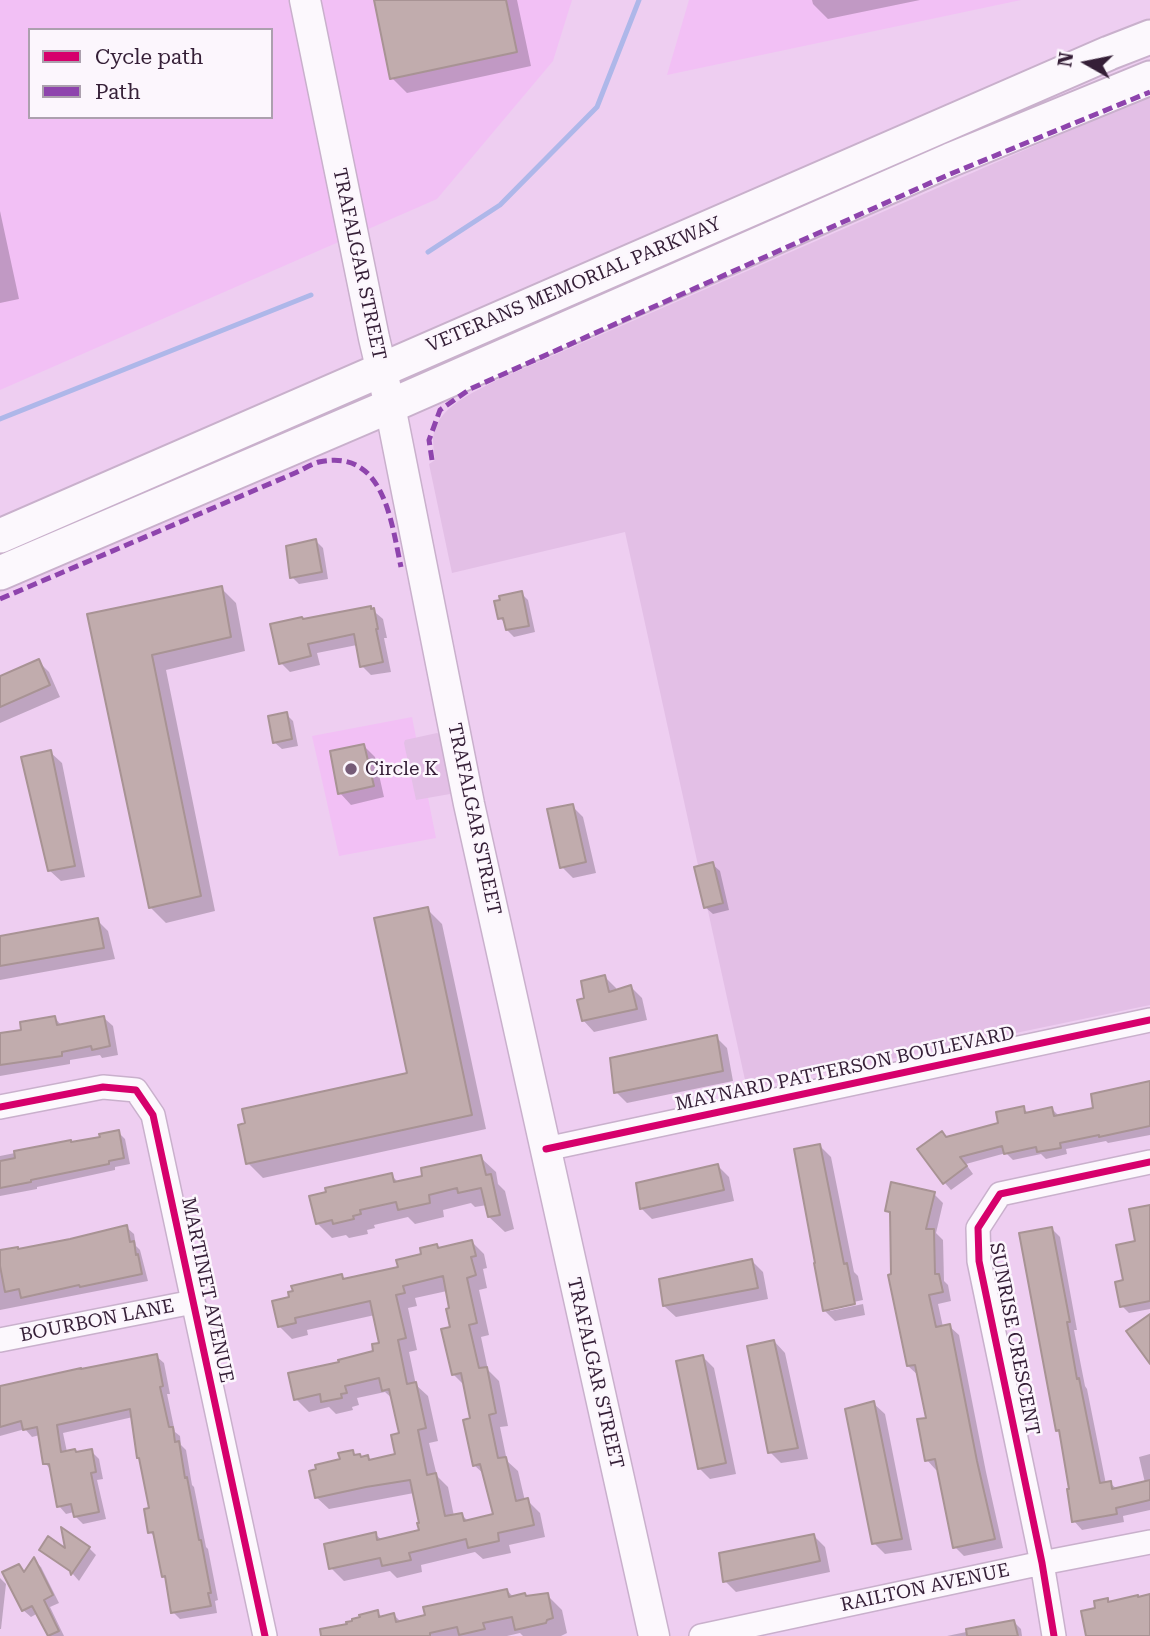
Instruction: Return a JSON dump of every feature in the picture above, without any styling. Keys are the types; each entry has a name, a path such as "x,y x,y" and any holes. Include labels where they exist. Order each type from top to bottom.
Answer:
{"highway":[{"name":"VETERANS MEMORIAL PARKWAY","path":"0,536 1150,37"},
{"name":"VETERANS MEMORIAL PARKWAY","path":"0,573 390,406 950,160 1150,78"}],"main road":[{"name":"TRAFALGAR STREET","path":"304,0 380,369 390,406 469,804 654,1636"}],"street":[{"name":"MAYNARD PATTERSON BOULEVARD","path":"546,1149 1150,1020"},
{"name":"MARTINET AVENUE","path":"0,1107 103,1087 136,1090 153,1115 265,1636"},
{"name":"SUNRISE CRESCENT","path":"1054,1636 1042,1563 979,1261 978,1228 1000,1194 1150,1162"},
{"name":"BOURBON LANE","path":"0,1340 193,1302"},
{"name":"RAILTON AVENUE","path":"701,1636 1150,1542"}],"shaded area":[{"path":"0,0 572,0 553,61 437,199 0,390"},
{"path":"689,0 1021,0 667,75"},
{"path":"1150,97 1150,1005 747,1089 625,532 452,573 429,464 435,460 433,438 436,427 448,409 457,402 497,380"},
{"path":"412,717 436,838 339,856 312,736"},
{"path":"437,733 444,736 454,789 450,794 416,800 404,743 405,740"}],"building":[{"path":"374,0 506,0 517,52 390,79"},
{"path":"316,539 322,572 290,578 286,546"},
{"path":"222,586 231,637 152,655 201,896 149,908 87,614"},
{"path":"522,591 529,626 506,630 503,618 498,619 494,601 500,600 499,596"},
{"path":"371,606 371,609 374,608 383,662 360,667 354,634 308,644 311,656 279,664 270,624"},
{"path":"39,659 50,685 0,707 0,676"},
{"path":"287,712 292,739 273,743 268,716"},
{"name":"Circle K","path":"364,744 374,786 338,794 330,751"},
{"path":"51,750 75,866 48,871 21,757"},
{"path":"573,804 586,862 560,868 547,809"},
{"path":"713,862 723,903 704,908 694,867"},
{"path":"428,907 472,1115 246,1164 238,1125 245,1123 242,1109 407,1073 374,918"},
{"path":"98,918 104,948 0,966 0,936"},
{"path":"605,975 609,992 631,985 637,1009 582,1021 577,1000 584,998 581,981"},
{"path":"55,1016 57,1025 104,1016 110,1046 92,1050 91,1046 62,1052 62,1056 0,1065 0,1033 21,1030 20,1022"},
{"path":"717,1035 723,1071 614,1093 610,1058"},
{"path":"1150,1081 1150,1126 1060,1143 1061,1148 1037,1152 1036,1147 1004,1154 1002,1146 960,1157 967,1166 943,1184 917,1149 942,1131 946,1137 998,1123 996,1112 1024,1106 1025,1113 1052,1107 1054,1116 1093,1108 1091,1094"},
{"path":"119,1130 124,1158 109,1161 109,1164 0,1188 0,1161 15,1158 14,1151 100,1137 99,1134"},
{"path":"820,1144 844,1264 847,1263 855,1304 823,1311 794,1149"},
{"path":"481,1155 486,1175 491,1174 500,1215 488,1217 481,1188 458,1193 457,1188 429,1195 430,1203 398,1210 396,1202 360,1210 361,1214 353,1216 354,1219 333,1224 332,1220 316,1224 309,1196 326,1192 325,1188 392,1173 394,1182 422,1176 421,1168"},
{"path":"718,1164 724,1190 640,1209 636,1183"},
{"path":"891,1182 935,1192 926,1229 934,1229 935,1274 939,1274 943,1292 929,1295 936,1327 950,1324 995,1539 953,1548 935,1459 925,1461 917,1419 926,1418 915,1365 907,1366 888,1275 891,1274 890,1212 885,1211"},
{"path":"1150,1205 1150,1301 1120,1307 1115,1282 1123,1280 1116,1245 1135,1241 1129,1209"},
{"path":"127,1225 130,1242 134,1241 142,1274 21,1298 19,1289 5,1292 0,1250 70,1239"},
{"path":"1052,1227 1070,1322 1067,1322 1077,1379 1079,1378 1100,1483 1111,1481 1112,1489 1150,1480 1150,1500 1116,1508 1117,1514 1072,1522 1059,1430 1056,1431 1019,1233"},
{"path":"472,1240 476,1256 471,1257 476,1275 467,1278 477,1323 469,1325 479,1368 487,1367 496,1413 489,1415 498,1458 506,1457 516,1501 528,1498 534,1525 498,1533 499,1541 468,1548 466,1539 409,1553 411,1560 382,1566 380,1558 329,1569 324,1544 376,1532 377,1540 419,1530 410,1480 315,1498 309,1471 316,1469 315,1465 340,1459 338,1453 353,1450 354,1455 368,1455 369,1460 395,1454 391,1435 399,1433 389,1389 382,1391 379,1378 345,1386 347,1393 341,1394 342,1398 321,1402 320,1394 294,1400 288,1373 339,1362 338,1360 373,1351 372,1344 379,1343 370,1301 295,1318 296,1323 278,1327 272,1301 289,1297 288,1292 293,1291 291,1286 342,1274 343,1279 398,1267 396,1260 421,1254 420,1248 437,1244 438,1248","holes":["443,1276 449,1308 446,1309 450,1327 441,1329 452,1375 461,1373 470,1418 463,1420 473,1466 480,1464 493,1514 464,1521 462,1513 445,1516 436,1473 427,1475 418,1430 426,1428 416,1382 407,1384 398,1340 406,1338 396,1295 405,1293 403,1286"]},
{"path":"752,1259 758,1288 663,1306 659,1279"},
{"path":"1150,1314 1150,1364 1126,1331"},
{"path":"774,1340 798,1448 768,1453 747,1346"},
{"path":"157,1354 163,1386 160,1387 169,1427 173,1427 175,1442 179,1441 211,1593 208,1593 211,1606 171,1613 165,1576 162,1577 153,1532 148,1533 144,1509 149,1508 137,1458 130,1409 57,1425 61,1452 92,1449 96,1472 91,1473 99,1512 74,1517 71,1504 57,1507 49,1464 43,1464 37,1427 23,1430 21,1421 0,1427 0,1386"},
{"path":"703,1355 726,1463 698,1469 676,1361"},
{"path":"874,1401 902,1539 872,1544 845,1409"},
{"path":"61,1527 90,1547 71,1575 70,1571 39,1550 48,1536 65,1548"},
{"path":"814,1534 820,1561 723,1582 719,1553"},
{"path":"34,1557 53,1595 44,1600 59,1631 48,1636 32,1606 22,1611 2,1572 19,1564 24,1572"},
{"path":"507,1589 509,1597 525,1593 526,1596 548,1593 553,1618 546,1623 515,1630 512,1617 483,1623 485,1629 459,1635 457,1627 430,1633 430,1636 321,1636 320,1629 347,1624 346,1622 360,1617 359,1615 378,1610 379,1617 394,1613 396,1622 425,1615 423,1607"},
{"path":"1150,1594 1150,1636 1086,1636 1081,1611 1095,1608 1094,1601 1108,1598 1108,1602"},
{"path":"1014,1620 1018,1636 967,1636 966,1629"}],"waterway":[{"path":"428,252 500,205 597,107 639,0"},
{"path":"0,419 311,295"}],"marked path":[{"path":"432,460 429,440 440,410 470,389 948,175 1150,92"},
{"path":"0,599 319,462 341,461 358,466 371,477 388,510 401,567"}],"cycle path":[{"path":"546,1149 1150,1020"},
{"path":"0,1107 103,1087 136,1090 153,1115 265,1636"},
{"path":"1054,1636 1042,1563 979,1261 978,1228 1000,1194 1150,1162"}],"place":[{"name":"Circle K","path":"351,769"}]}
